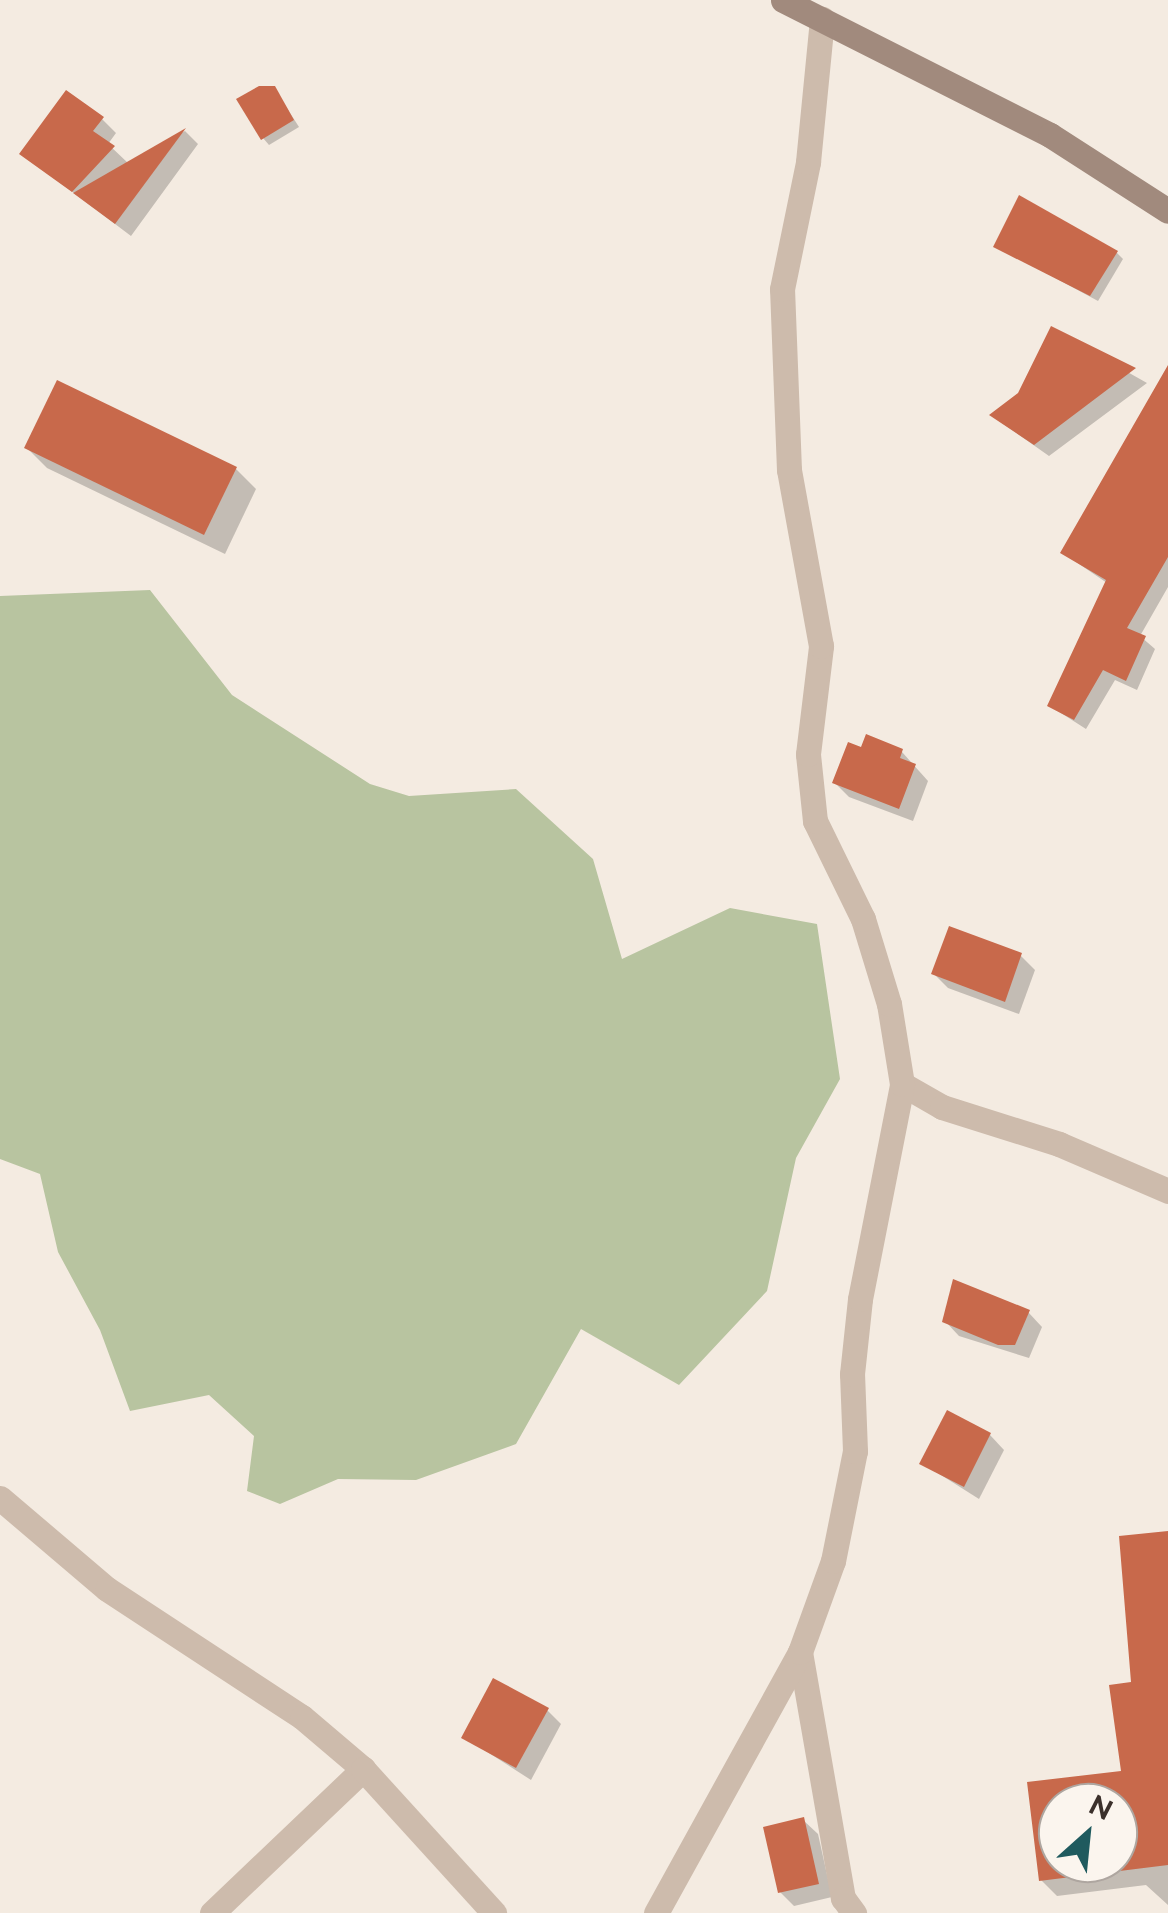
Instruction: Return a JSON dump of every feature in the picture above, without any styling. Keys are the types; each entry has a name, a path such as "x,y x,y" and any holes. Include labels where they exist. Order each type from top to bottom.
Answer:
{"street":[{"path":"783,0 1050,135 1168,210"},
{"path":"656,1913 800,1652 833,1561 855,1452 852,1374 860,1299 902,1084 890,1004 863,919 815,821 808,754 821,646 789,470 782,289 808,162 822,19"},
{"path":"902,1084 942,1107 1059,1144 1168,1191"},
{"path":"0,1498 107,1589 260,1687 363,1770 494,1913"},
{"path":"800,1652 843,1898 854,1913"},
{"path":"212,1913 363,1770"}],"green space":[{"path":"150,590 232,695 370,784 409,796 516,789 593,859 622,959 730,908 817,924 840,1079 796,1158 767,1291 679,1385 581,1329 516,1444 416,1480 338,1479 280,1504 247,1491 254,1436 209,1395 130,1411 100,1330 58,1252 40,1174 0,1159 0,596"}],"building":[{"path":"259,86 275,86 294,120 261,140 236,99"},
{"path":"66,90 104,117 93,131 115,146 72,192 19,154"},
{"path":"186,128 115,224 73,193"},
{"path":"1019,195 1118,251 1090,296 993,247"},
{"path":"1051,326 1136,368 1034,445 989,415 1018,393"},
{"path":"1168,365 1168,557 1127,628 1146,636 1126,681 1103,670 1074,720 1047,706 1106,580 1060,553"},
{"path":"57,380 237,467 204,535 24,448"},
{"path":"866,734 903,749 900,758 916,764 899,809 832,783 848,742 861,747"},
{"path":"949,926 1022,953 1005,1002 931,974"},
{"path":"953,1279 1030,1310 1015,1345 998,1345 942,1322"},
{"path":"947,1410 991,1433 964,1487 919,1464"},
{"path":"1168,1531 1168,1865 1138,1869 1138,1783 1038,1783 1038,1873 1027,1782 1121,1771 1109,1685 1131,1682 1119,1536"},
{"path":"493,1678 549,1708 516,1768 461,1738"},
{"path":"804,1817 819,1884 778,1893 763,1827"}]}
